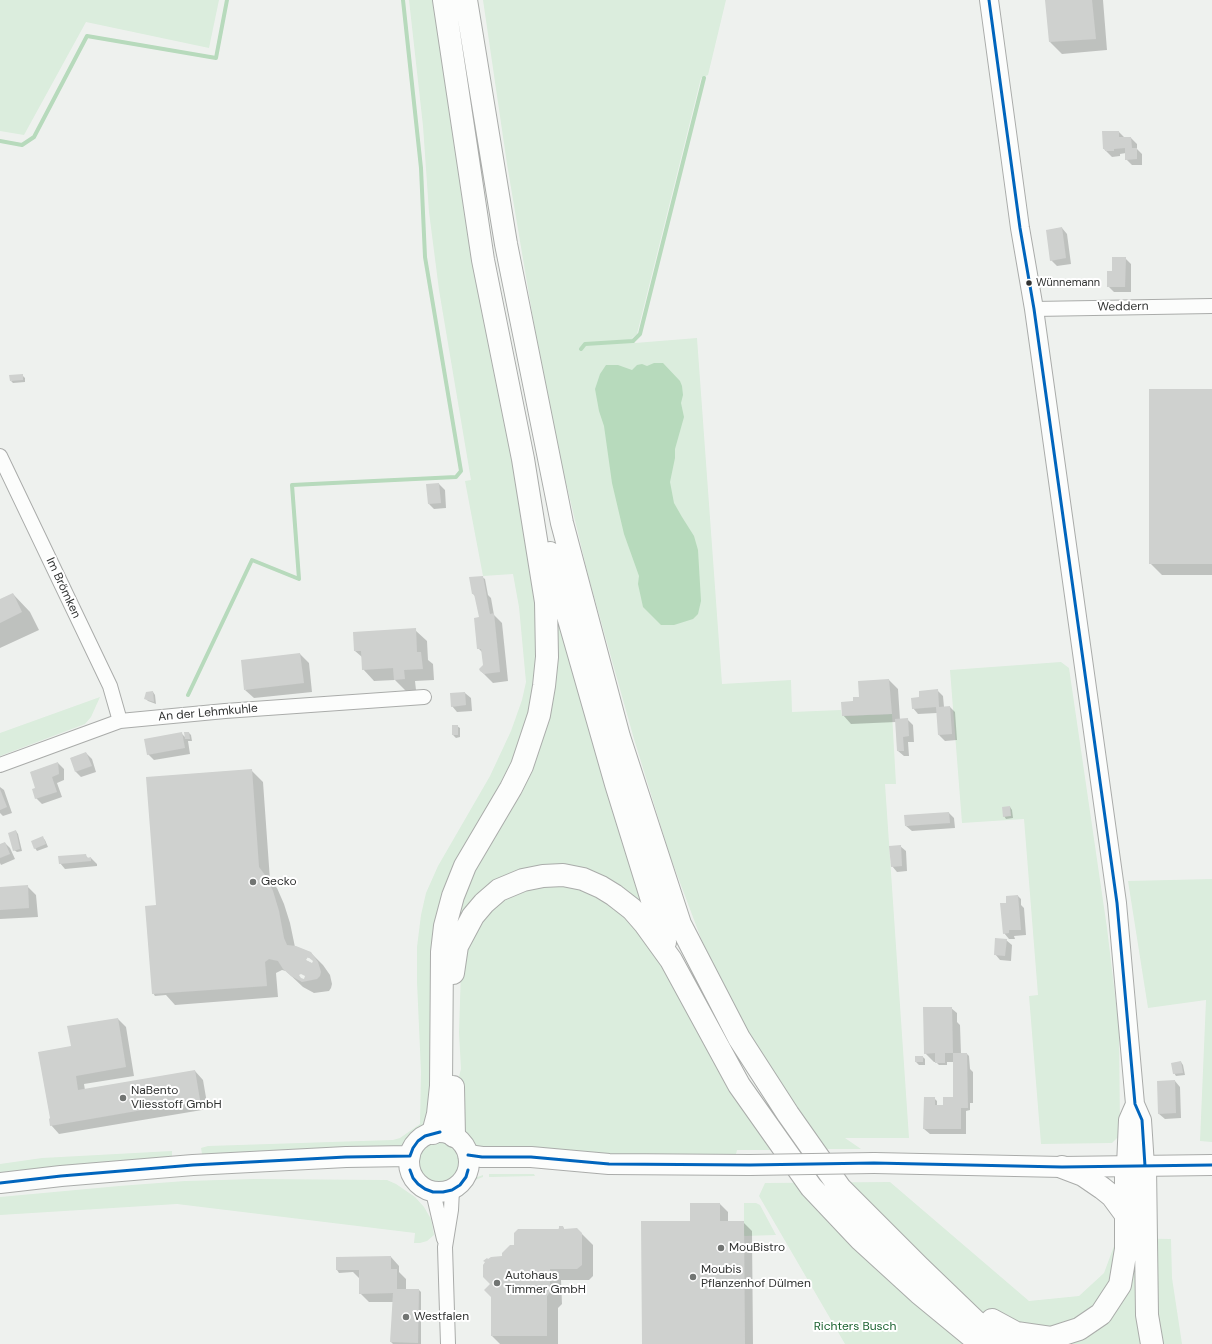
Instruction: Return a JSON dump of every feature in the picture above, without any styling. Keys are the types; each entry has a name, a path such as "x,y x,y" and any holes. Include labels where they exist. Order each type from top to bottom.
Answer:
{"highway":[{"path":"433,1133 438,1114 442,1086 442,952 445,926 453,896 465,866 511,788 522,766 539,715 547,657 546,602 523,459 483,260 444,0"},
{"path":"466,0 506,244 562,524 619,738 680,924 739,1038 840,1188 975,1321 1008,1344"},
{"path":"523,459 616,784 671,960"},
{"path":"454,1136 452,985 457,946 473,916 484,903 499,890 523,880 543,876 563,875 583,879 601,887 632,909 645,924 671,960 739,1085 811,1186 866,1245 919,1293 981,1344"},
{"path":"919,1267 979,1314 1016,1332 1051,1338 1079,1329 1101,1314 1120,1285 1126,1249 1126,1215 1136,1166"},
{"path":"1136,1166 1147,1314 1152,1344"},
{"path":"1062,1167 1084,1175 1102,1188 1112,1196 1126,1215"}],"main road":[{"path":"450,1186 468,1170 468,1154 465,1147 454,1136 447,1133 433,1133 425,1136 418,1141 413,1148 410,1163 413,1178 425,1189 450,1186 483,1170 533,1170 609,1164"},
{"path":"468,1154 482,1157 531,1157 609,1164 750,1165 874,1163 1062,1167 1212,1165"},
{"path":"0,1183 193,1165 266,1162 346,1169 410,1163"}],"street":[{"path":"989,0 1020,228 1034,309 1117,903 1135,1104 1128,1120 1136,1166"},
{"name":"Weddern","path":"1034,309 1212,306"},
{"name":"Im Brömken","path":"0,456 110,686 120,721"},
{"name":"An der Lehmkuhle","path":"0,765 120,721 225,711 424,697"},
{"path":"448,1344 446,1247 450,1186"}],"green space":[{"path":"0,0 219,0 209,48 86,22 24,135 0,131"},
{"path":"409,0 436,0 532,553 540,652 525,739 463,857 426,1130 416,1136 405,1148 207,1157 202,1154 201,1148 208,1146 393,1140 400,1138 420,1124 421,1072 417,947 421,915 426,893 438,866 490,776 511,731 522,700 526,682 519,607 513,574 483,576 465,481 471,480 439,290 429,212 423,126"},
{"path":"483,0 726,0 708,75 701,78 637,334 632,338 635,343 697,338 722,684 791,680 792,712 841,710 842,716 892,714 896,784 885,784 909,1138 845,1138 861,1149 822,1149 761,1060 711,965 670,856 634,739 588,575 559,453 537,342 507,164"},
{"path":"553,602 651,920 553,870 451,932 456,906 508,807"},
{"path":"1061,662 1069,668 1107,928 1119,1028 1120,1130 1118,1137 1112,1143 1041,1144 1029,996 1038,995 1024,819 962,823 950,670"},
{"path":"100,697 91,717 85,724 0,756 0,733"},
{"path":"1212,879 1212,1142 1200,1141 1206,1000 1148,1008 1128,881"},
{"path":"542,882 590,888 640,926 775,1150 737,1150 736,1154 603,1154 475,1149 467,1142 464,1137 457,1084 461,1069 459,1033 461,970 471,933 503,896"},
{"path":"436,1141 444,1141 452,1144 458,1150 461,1162 458,1174 452,1180 444,1183 436,1183 428,1180 422,1174 419,1166 419,1158 422,1150 428,1144"},
{"path":"172,1151 172,1156 166,1159 0,1176 0,1164 42,1158"},
{"path":"489,1174 534,1174 535,1176 489,1177"},
{"path":"483,1175 483,1177 475,1180 464,1190 460,1195 457,1206 459,1193 462,1188 472,1179"},
{"path":"255,1179 387,1180 396,1184 415,1197 424,1207 431,1219 434,1235 427,1241 414,1243 415,1233 177,1204 0,1215 0,1197 185,1181"},
{"name":"Richters Busch","path":"890,1182 1029,1301 1079,1296 1104,1273 1117,1238 1171,1239 1172,1278 1182,1344 845,1344 759,1196 765,1183"},
{"path":"744,1203 756,1203 760,1205 776,1235 744,1236"}],"shaded area":[{"path":"654,363 663,363 680,381 682,386 683,395 681,403 684,417 675,449 675,458 670,482 674,503 694,536 698,550 701,601 698,614 693,619 674,625 661,625 643,607 638,584 639,576 624,534 612,483 604,426 599,411 595,389 600,374 606,365 618,365 632,370 637,365 642,364 647,366"}],"building":[{"path":"1045,0 1092,0 1096,39 1049,42"},
{"path":"1102,131 1119,131 1119,137 1131,137 1132,148 1137,148 1137,159 1125,160 1125,148 1114,149 1114,151 1105,151 1105,149 1103,149"},
{"path":"1062,227 1066,258 1050,261 1046,230"},
{"path":"1112,257 1126,257 1125,287 1107,287 1107,271 1112,271"},
{"path":"23,374 23,380 10,381 9,375"},
{"path":"1149,389 1212,389 1212,564 1149,564"},
{"path":"439,483 441,503 428,504 426,484"},
{"path":"483,576 490,614 494,613 500,672 484,674 479,669 483,665 481,649 477,649 474,618 479,617 474,594 472,594 469,577"},
{"path":"13,593 22,612 0,623 0,599"},
{"path":"416,628 417,652 421,652 423,669 404,670 405,679 394,680 393,668 362,670 361,651 354,651 353,632"},
{"path":"300,653 304,683 244,690 241,660"},
{"path":"889,679 892,714 842,716 841,702 853,701 853,697 859,697 858,681"},
{"path":"938,689 939,707 950,706 952,734 938,735 936,707 912,709 911,698 919,697 919,691"},
{"path":"153,691 154,702 144,699 146,692"},
{"path":"465,692 466,705 451,707 450,693"},
{"path":"908,718 909,736 903,737 904,751 897,751 895,719"},
{"path":"452,725 458,725 458,735 452,735"},
{"path":"182,732 185,748 147,755 144,739"},
{"path":"184,732 189,732 190,739 185,739"},
{"path":"86,752 92,766 75,772 70,758"},
{"path":"58,762 59,774 52,777 57,792 35,799 32,789 35,788 30,772"},
{"path":"252,769 259,867 273,891 287,945 296,946 311,952 318,962 321,972 317,979 302,982 291,976 283,969 278,961 269,959 265,962 267,986 152,994 145,906 156,905 146,777","holes":["308,957 313,961 312,963 306,960","301,974 305,976 304,979 299,975"]},
{"path":"0,789 7,807 0,810"},
{"path":"1010,806 1011,816 1003,817 1002,807"},
{"path":"949,812 950,823 905,826 904,815"},
{"path":"16,830 20,849 13,851 8,833"},
{"path":"43,836 46,844 34,849 31,841"},
{"path":"5,842 10,854 0,858 0,844"},
{"path":"901,845 902,866 891,867 889,846"},
{"path":"86,854 87,858 91,857 91,861 59,864 58,856"},
{"path":"28,885 29,908 0,910 0,887"},
{"path":"1018,895 1021,930 1009,930 1009,933 1003,934 1000,903 1006,903 1006,896"},
{"path":"995,938 1007,939 1005,956 994,955"},
{"path":"923,1007 952,1007 953,1053 945,1053 945,1063 935,1063 935,1053 924,1054"},
{"path":"118,1018 126,1067 76,1076 78,1090 195,1070 200,1100 50,1126 50,1118 38,1052 71,1046 67,1026"},
{"path":"953,1053 967,1053 968,1108 961,1108 961,1129 923,1129 924,1097 935,1097 935,1105 943,1105 943,1097 953,1097"},
{"path":"915,1056 923,1056 923,1062 915,1062"},
{"path":"1181,1061 1183,1073 1173,1074 1171,1063"},
{"path":"1175,1080 1176,1113 1158,1114 1157,1081"},
{"name":"Moubis Pflanzenhof Dülmen","path":"690,1203 720,1203 720,1221 744,1221 745,1344 642,1344 641,1221 690,1221"},
{"path":"559,1226 563,1226 564,1229 577,1228 582,1233 582,1265 577,1269 550,1269 550,1292 547,1296 547,1336 491,1336 491,1297 484,1290 490,1284 483,1277 483,1265 485,1262 483,1261 487,1258 502,1256 502,1253 510,1245 514,1245 514,1233 518,1229 559,1229"},
{"path":"391,1256 391,1269 397,1269 397,1289 419,1289 418,1343 390,1342 393,1293 359,1294 359,1270 336,1270 336,1257"}],"waterway":[{"path":"0,141 22,145 34,137 87,36 216,58 227,0"},
{"path":"188,695 252,560 299,579 292,485 456,477 461,471 425,257 421,168 403,0"},
{"path":"581,349 585,344 633,341 640,334 704,78"}],"transit line":[{"path":"989,0 1020,228 1034,309 1117,903 1135,1104 1142,1120 1145,1166"},
{"path":"410,1156 418,1141 425,1136 440,1132"},
{"path":"468,1155 482,1157 531,1157 609,1164 750,1165 874,1163 1062,1167 1212,1165"},
{"path":"0,1183 61,1176 193,1165 346,1157 410,1156"},
{"path":"410,1170 413,1178 418,1184 433,1192 452,1190 460,1185 466,1177 468,1170"}],"place":[{"name":"Wünnemann","path":"1029,283"},
{"name":"Gecko","path":"253,882"},
{"name":"NaBento Vliesstoff GmbH","path":"123,1098"},
{"name":"MouBistro","path":"721,1248"},
{"name":"Moubis Pflanzenhof Dülmen","path":"693,1277"},
{"name":"Autohaus Timmer GmbH","path":"497,1283"},
{"name":"Westfalen","path":"406,1317"}]}
